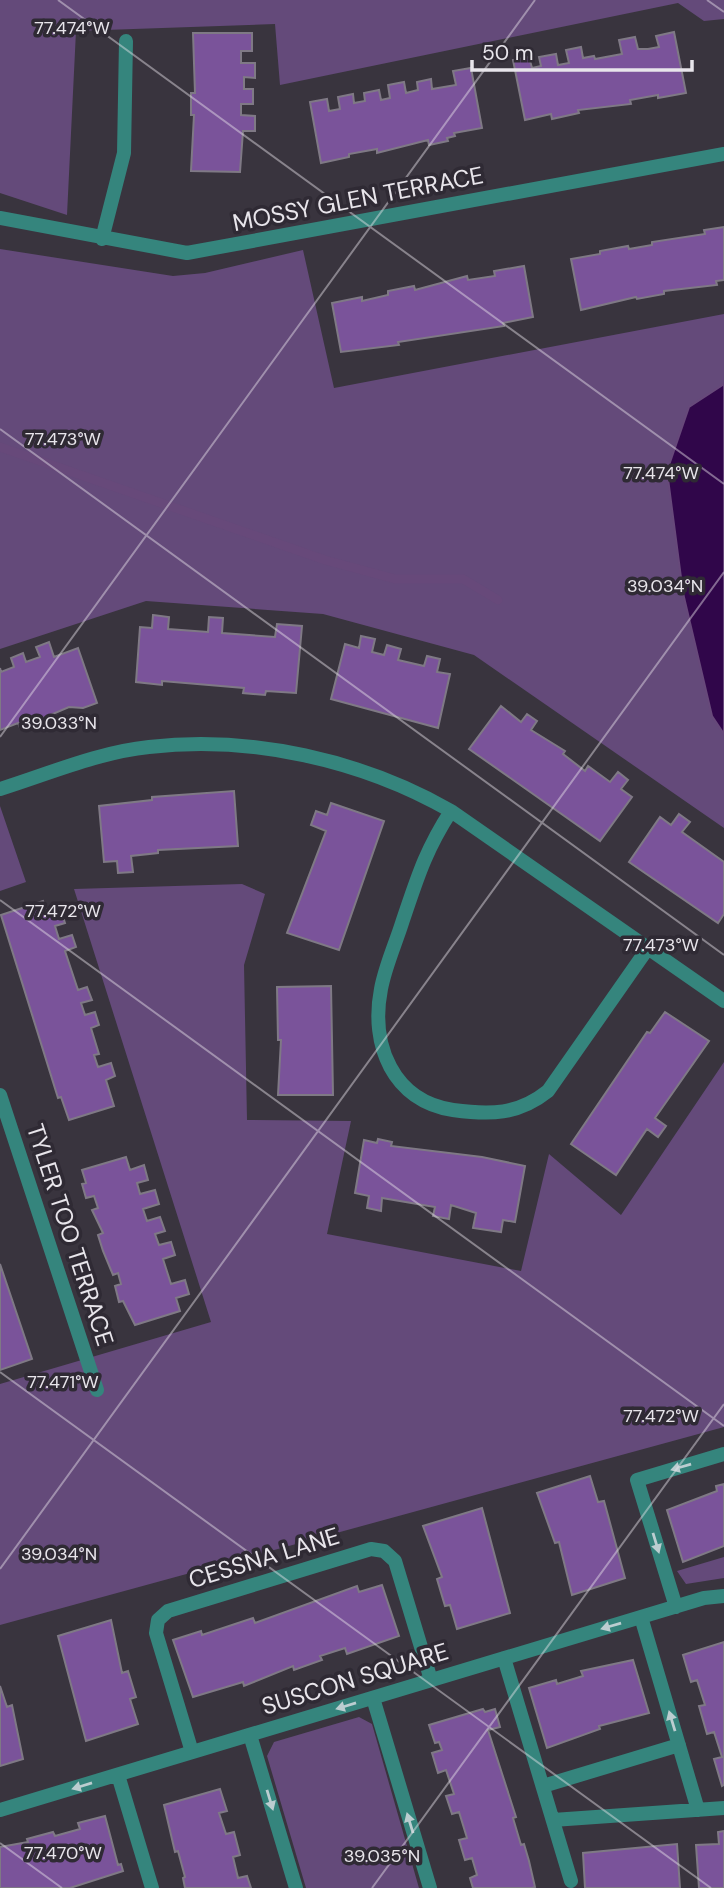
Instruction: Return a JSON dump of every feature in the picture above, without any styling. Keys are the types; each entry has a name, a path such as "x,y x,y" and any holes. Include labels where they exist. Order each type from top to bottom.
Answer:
{"street":[{"path":"102,239 124,153 126,40"},
{"name":"MOSSY GLEN TERRACE","path":"0,218 163,251 211,251 724,154"},
{"path":"0,789 148,747 204,745 285,752 334,761 394,782 451,811 724,1001"},
{"path":"451,811 426,852 380,992 379,1035 384,1060 397,1082 416,1098 438,1108 482,1114 508,1113 529,1105 548,1090 648,948"},
{"name":"TYLER TOO TERRACE","path":"0,1095 97,1390"},
{"path":"676,1607 637,1480 724,1454"},
{"name":"CESSNA LANE","path":"192,1752 156,1633 158,1620 168,1611 371,1549 384,1551 395,1561 431,1680"},
{"name":"SUSCON SQUARE","path":"0,1810 641,1617 724,1596"},
{"path":"641,1617 698,1810"},
{"path":"504,1658 571,1881"},
{"path":"373,1698 430,1888"},
{"path":"250,1734 296,1888"},
{"path":"543,1786 679,1745"},
{"path":"118,1775 152,1888"},
{"path":"553,1821 724,1808"}],"shaded area":[{"path":"0,0 724,0 724,19 704,21 678,3 280,85 275,24 76,31 67,215 0,193"},
{"path":"0,249 173,276 205,273 303,250 334,388 724,314 724,384 689,407 667,471 683,593 712,716 724,734 724,828 474,655 323,614 146,601 0,649"},
{"path":"724,384 724,734 712,716 683,593 667,471 689,407"},
{"path":"0,806 26,882 0,891"},
{"path":"242,884 265,894 244,965 247,1120 351,1121 327,1234 521,1271 549,1154 621,1215 724,1062 724,1427 0,1625 0,1384 211,1322 74,889"},
{"path":"724,1557 724,1578 686,1584 677,1571"},
{"path":"359,1717 372,1724 419,1888 306,1888 267,1756 274,1742"}],"building":[{"path":"674,32 686,93 658,98 658,95 630,100 631,104 578,110 579,113 552,119 551,114 525,120 513,60 529,57 532,68 541,66 539,57 556,54 558,65 569,63 566,50 581,47 583,58 594,56 595,59 622,54 619,40 635,37 638,49 648,49 659,47 656,36"},
{"path":"193,33 252,33 252,51 241,51 241,63 255,63 255,78 244,77 244,89 253,89 253,104 241,104 241,115 255,116 255,131 243,131 240,172 191,171 194,115 191,115 191,93 195,93"},
{"path":"471,68 482,128 454,133 455,136 447,138 448,141 429,145 428,140 377,153 377,149 349,154 349,157 321,163 310,102 327,99 329,111 340,109 338,97 353,94 354,103 365,101 364,93 379,90 381,100 390,98 388,85 404,82 406,93 418,90 417,82 431,79 432,89 456,85 453,71"},
{"path":"724,227 724,280 716,281 717,285 664,291 664,294 636,297 581,310 571,259 600,254 600,251 628,246 629,249 652,245 652,242 705,234 704,230"},
{"path":"524,266 533,317 503,323 504,326 398,342 399,345 341,352 332,303 362,297 362,301 388,295 388,291 414,286 415,290 467,276 468,280 495,276 494,271"},
{"path":"153,615 169,617 168,629 208,632 209,617 223,618 222,633 275,637 277,624 302,626 296,693 266,691 265,695 243,693 244,688 162,681 162,685 136,682 140,627 152,628"},
{"path":"361,636 375,639 372,652 384,655 387,645 401,649 398,660 424,666 427,656 440,659 437,672 450,674 438,728 331,699 345,644 359,648"},
{"path":"49,642 54,657 78,648 97,703 83,708 69,707 20,728 18,723 0,730 0,668 1,672 14,667 11,658 23,653 26,662 40,657 36,647"},
{"path":"501,706 521,722 527,714 537,721 531,730 565,751 563,754 585,771 588,766 610,782 618,772 628,780 621,789 632,797 600,841 469,749"},
{"path":"234,791 238,846 158,850 158,853 131,856 133,872 118,873 117,861 104,862 99,806 152,800 152,797"},
{"path":"331,803 384,821 339,950 287,933 326,831 311,825 316,811 327,815"},
{"path":"679,814 690,822 682,832 724,862 724,914 718,923 629,862 660,817 671,825"},
{"path":"43,901 48,915 61,911 65,923 55,926 59,939 72,935 76,947 65,951 78,990 87,987 92,1000 81,1003 85,1015 95,1012 99,1025 91,1028 99,1054 94,1055 98,1067 111,1063 115,1076 106,1080 114,1106 69,1120 61,1097 58,1098 1,915"},
{"path":"331,986 333,1095 278,1095 281,1040 278,1040 277,987"},
{"path":"665,1012 709,1041 655,1118 666,1126 658,1137 647,1129 616,1175 571,1144 647,1032 650,1033"},
{"path":"378,1139 392,1142 391,1146 482,1157 525,1166 515,1222 503,1220 501,1232 473,1228 476,1213 451,1205 449,1219 433,1216 435,1207 382,1198 381,1211 367,1208 369,1196 355,1193 364,1140 377,1143"},
{"path":"126,1157 130,1170 144,1165 148,1180 137,1183 140,1194 155,1190 159,1204 143,1209 147,1221 160,1217 165,1231 155,1234 159,1245 171,1242 175,1255 163,1259 171,1284 185,1280 189,1294 176,1298 180,1311 135,1325 123,1301 119,1302 115,1286 121,1284 118,1273 113,1275 98,1235 103,1233 92,1210 98,1208 94,1196 86,1198 82,1184 86,1183 82,1170"},
{"path":"0,1264 32,1359 0,1370"},
{"path":"590,1476 598,1502 604,1501 625,1578 572,1595 559,1542 555,1543 537,1493"},
{"path":"724,1484 724,1546 683,1562 667,1510 717,1491 716,1486"},
{"path":"482,1508 510,1613 457,1629 450,1605 445,1606 437,1579 442,1577 423,1526"},
{"path":"382,1585 399,1636 347,1654 345,1648 320,1656 322,1660 294,1670 293,1666 244,1686 243,1682 193,1697 173,1640 201,1631 202,1635 253,1618 255,1623 357,1586 359,1592"},
{"path":"111,1620 122,1673 128,1671 136,1697 130,1699 138,1724 86,1741 58,1636"},
{"path":"724,1642 722,1786 714,1759 722,1757 714,1732 707,1734 699,1706 705,1705 697,1680 691,1682 683,1655"},
{"path":"633,1660 649,1713 599,1726 600,1729 547,1748 529,1688 556,1680 557,1684 583,1676 581,1671"},
{"path":"0,1686 7,1707 12,1705 23,1759 0,1766"},
{"path":"483,1709 485,1712 495,1709 500,1727 488,1730 516,1817 513,1818 521,1845 524,1844 529,1861 535,1887 532,1888 473,1888 470,1878 477,1875 472,1858 465,1860 459,1840 467,1838 459,1812 452,1814 446,1796 454,1794 446,1770 438,1773 432,1753 442,1750 439,1742 435,1743 429,1725"},
{"path":"220,1789 227,1811 219,1813 226,1834 234,1832 240,1855 233,1857 238,1878 247,1876 251,1888 185,1888 185,1877 178,1851 175,1852 164,1805"},
{"path":"105,1816 118,1865 121,1864 123,1871 70,1888 0,1888 0,1847 28,1842 27,1839 53,1832 55,1836 80,1829 78,1823"},
{"path":"724,1831 724,1888 699,1888 696,1845 719,1844 718,1832"},
{"path":"677,1844 680,1888 585,1888 583,1853"}],"waterway":[{"path":"0,447 325,560 395,579 463,579 498,600"}]}
